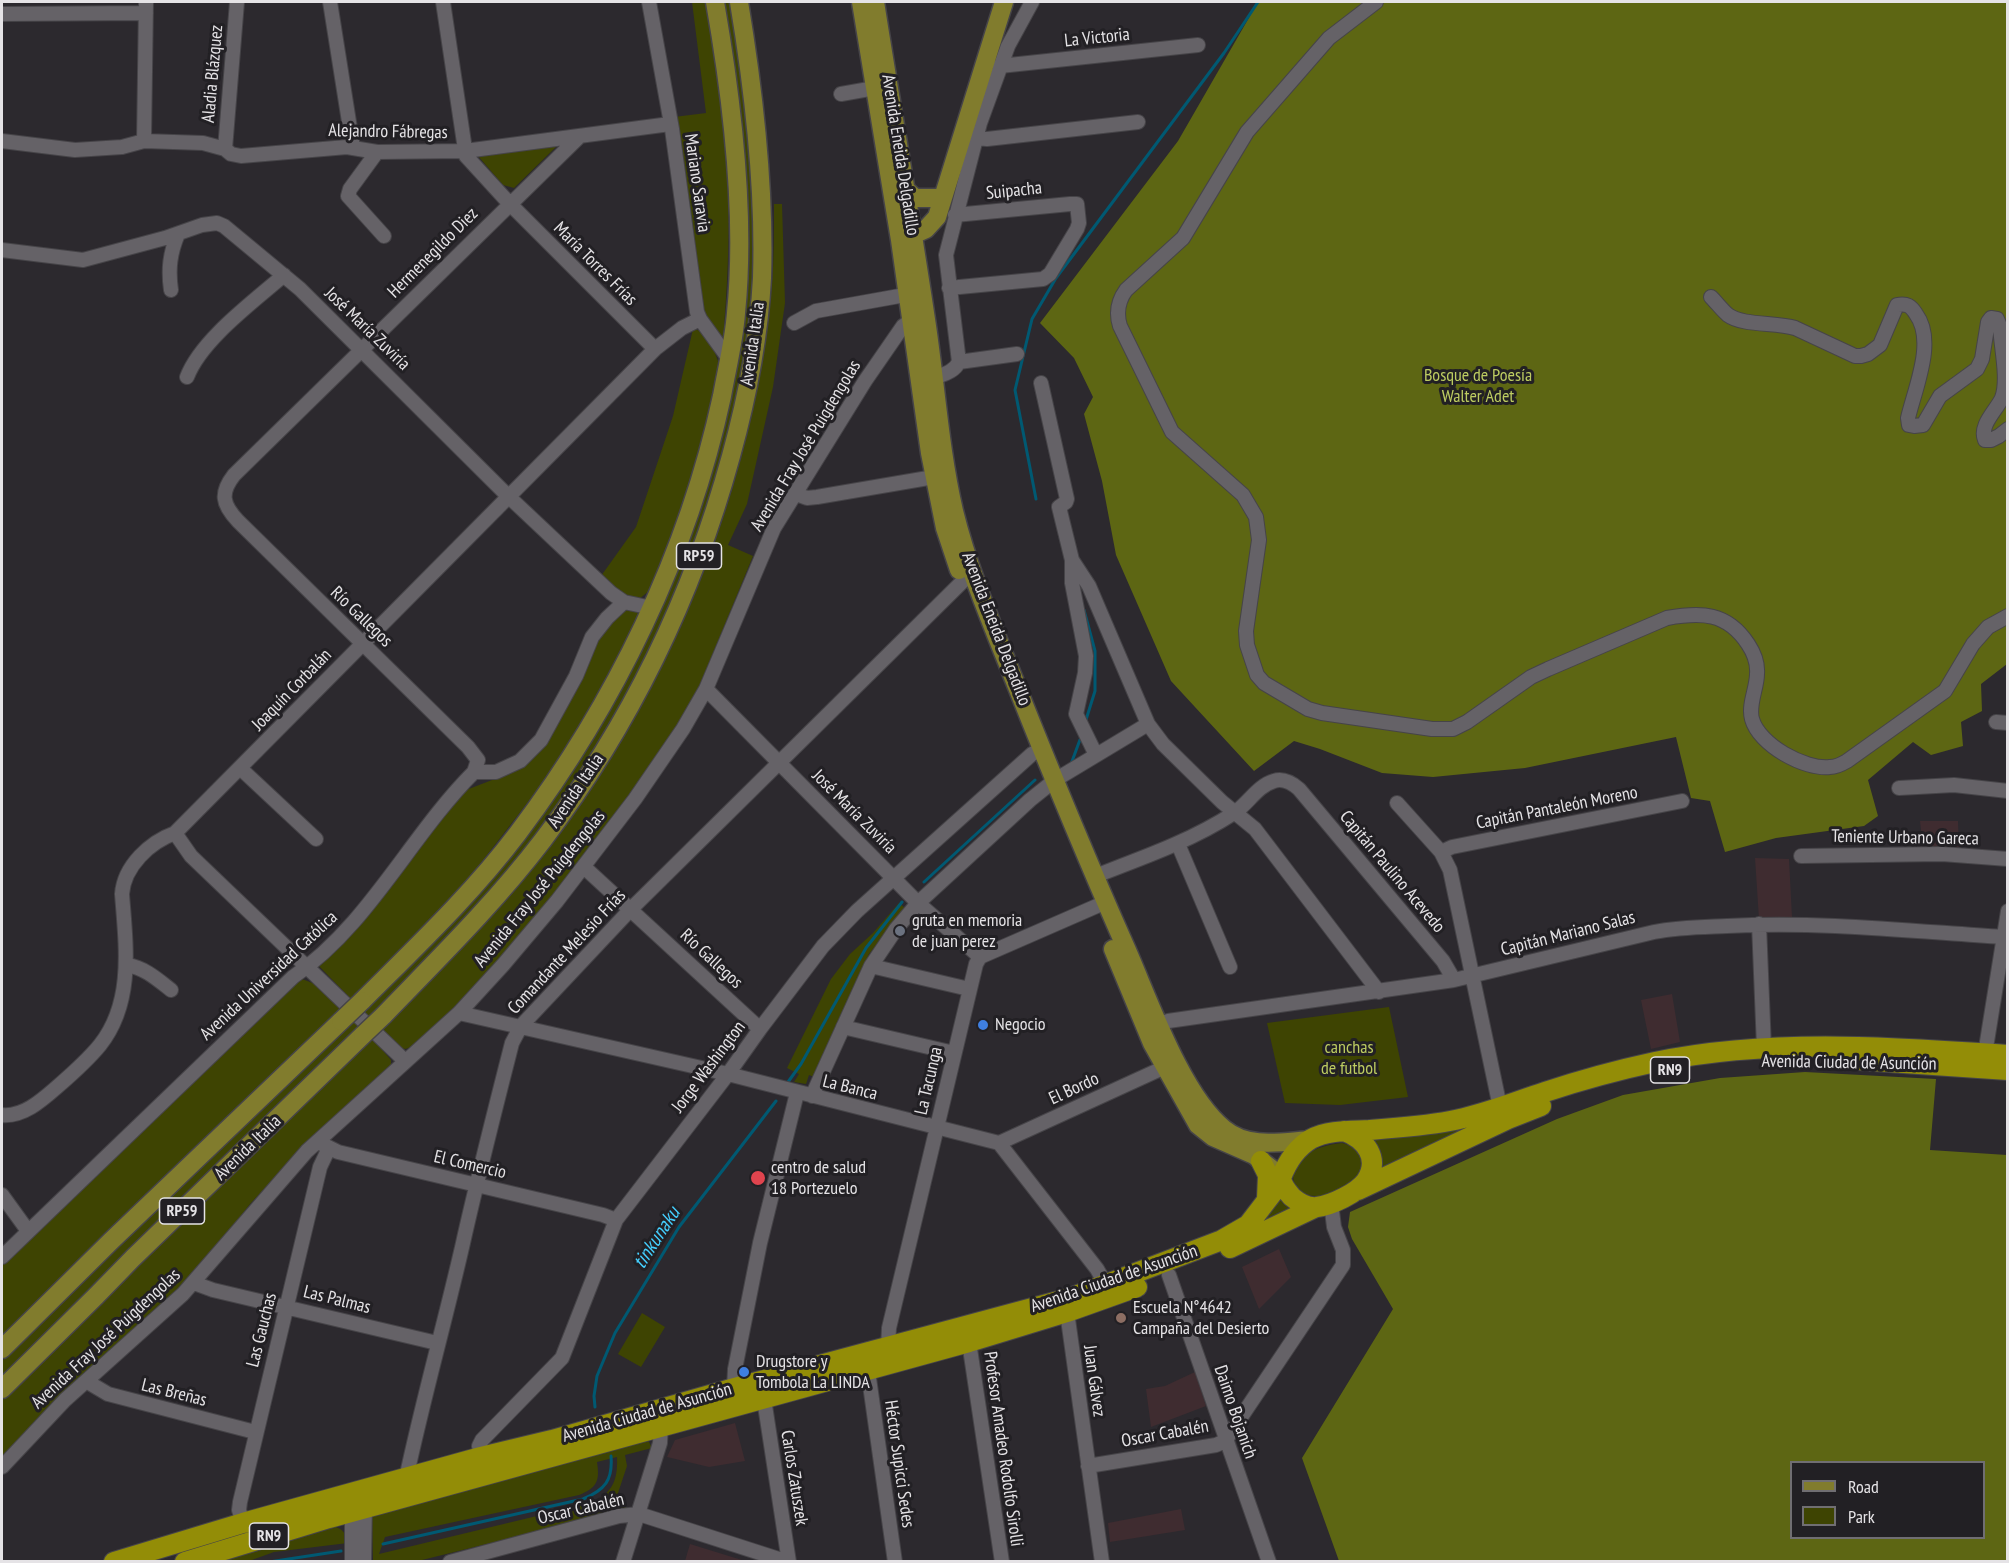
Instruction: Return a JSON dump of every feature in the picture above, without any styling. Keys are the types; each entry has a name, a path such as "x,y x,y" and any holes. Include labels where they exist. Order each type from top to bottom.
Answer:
{"highway":[{"name":"Avenida Ciudad de Asunción","path":"1344,1131 1449,1122 1592,1077 1655,1062 1713,1053 1764,1048 1868,1047 2007,1055"},
{"name":"Avenida Ciudad de Asunción","path":"1355,1191 1545,1104 1608,1084 1665,1071 1728,1062 1822,1058 2007,1070"},
{"name":"RN9","path":"1267,1201 1281,1180 1290,1158 1310,1140 1324,1134 1344,1131"},
{"path":"1344,1131 1364,1142 1371,1157 1370,1173 1365,1182 1355,1191"},
{"path":"1261,1161 1268,1175 1267,1201"},
{"path":"1281,1180 1295,1200 1303,1204 1324,1205"},
{"name":"RN9","path":"1324,1205 1355,1191"},
{"name":"Avenida Ciudad de Asunción","path":"185,1562 358,1501 406,1479 1070,1298 1222,1240 1248,1225 1267,1201"},
{"name":"Avenida Ciudad de Asunción","path":"114,1562 243,1523 358,1501 661,1426 969,1342 1067,1312 1169,1275 1324,1205"}],"main road":[{"name":"Avenida Italia","path":"2,1349 428,935 516,835 586,732 619,673 652,608 686,525 698,489 729,360 738,287 738,213 731,113 715,2"},
{"name":"Avenida Italia","path":"2,1389 133,1258 383,1016 461,934 519,870 569,804 594,768 632,703 680,603 708,534 735,441 757,336 762,277 760,168 739,2"},
{"name":"Avenida Eneida Delgadillo","path":"861,2 875,88 934,378 954,508 968,578"},
{"name":"Avenida Eneida Delgadillo","path":"875,2 904,189 905,233"},
{"path":"916,287 932,224 937,217 940,194 1005,2"},
{"path":"904,189 915,198 940,194"},
{"path":"905,233 940,194"},
{"path":"905,233 932,224"},
{"name":"Avenida Eneida Delgadillo","path":"916,287 911,320 934,477 945,528 968,578 1100,905 1153,1026 1165,1067 1192,1115 1204,1131 1254,1155 1281,1180"},
{"name":"Avenida Eneida Delgadillo","path":"1050,785 1095,876 1100,905"},
{"name":"Avenida Eneida Delgadillo","path":"1153,1026 1202,1104 1223,1128 1244,1140 1257,1143 1310,1140"}],"street":[{"name":"Aladia Blázquez","path":"225,149 237,2"},
{"path":"330,2 353,147"},
{"path":"442,2 465,151 468,159 510,203"},
{"name":"Mariano Saravia","path":"649,2 670,124 697,312 729,360"},
{"path":"934,378 957,367 959,362 946,255 975,138 1008,46 1032,2"},
{"path":"1376,2 1329,38 1247,132 1191,228 1173,249 1126,290 1122,295 1118,311 1120,326 1172,432 1243,495 1256,517 1259,540 1246,632 1253,665 1257,675 1264,683 1308,709 1338,717 1432,729 1453,729 1467,722 1531,677 1548,669 1667,618 1702,615 1732,624 1753,651 1757,677 1751,717 1758,729 1773,747 1801,763 1829,768 1836,767 1847,760 1945,691 1973,644 1988,627 2007,616"},
{"path":"8,10 146,8 144,141"},
{"name":"La Victoria","path":"1000,66 1198,45"},
{"path":"841,94 875,88"},
{"path":"975,138 987,139 1138,122"},
{"name":"Alejandro Fábregas","path":"2,141 86,150 122,147 144,141 203,144 225,149 231,154 241,156 353,147 377,152 465,151 670,124"},
{"name":"Hermenegildo Diez","path":"227,485 580,136"},
{"path":"377,152 350,189 348,196 384,236"},
{"name":"María Torres Frías","path":"510,203 655,349"},
{"name":"Suipacha","path":"949,288 1043,279 1050,274 1077,229 1078,223 1077,204 955,215"},
{"name":"José María Zuviría","path":"2,250 83,260 208,224 224,226 284,275 362,349 508,496 611,593 624,602 652,608"},
{"path":"171,290 170,261 178,234"},
{"path":"187,377 203,350 284,275"},
{"path":"794,323 816,311 916,287"},
{"path":"1711,297 1729,316 1741,320 1786,326 1855,357 1868,354 1880,345 1897,305 1911,306 1919,317 1925,334 1925,348 1908,418 1909,425 1914,426 1923,425 1940,396 1977,369 1982,359 1988,322 1991,318 1996,319 2000,326 2004,386 2002,397 1985,426 1983,434 1985,440 1991,440 2007,429"},
{"name":"Joaquín Corbalán","path":"2,1115 23,1113 75,1071 100,1045 117,1016 127,965 123,886 132,867 154,843 175,833 655,349 682,327 700,319"},
{"name":"Avenida Fray José Puigdengolas","path":"2,1467 49,1415 194,1283 295,1164 323,1145 405,1060 459,1013 522,945 584,867 635,799 683,729 706,689 771,535 865,381 903,326 911,320"},
{"path":"959,362 1017,354"},
{"path":"1041,383 1067,499 1059,507 1072,560 1072,583 1086,656 1085,673 1076,714 1095,755"},
{"path":"796,494 807,498 818,497 934,477"},
{"name":"Río Gallegos","path":"227,485 225,499 231,514 468,747 478,760 474,772"},
{"path":"1072,560 1089,586 1148,724 1163,744 1222,802 1255,829 1379,992"},
{"name":"Comandante Melesio Frías","path":"406,1479 475,1185 512,1043 521,1026 631,909 968,578"},
{"path":"474,772 496,772 520,761 536,746 576,676 592,637 624,602"},
{"name":"José María Zuviría","path":"706,689 918,903 980,957"},
{"path":"812,1096 871,966 896,929 918,903 1030,800 1095,755 1148,724"},
{"name":"Jorge Washington","path":"482,1457 479,1446 482,1440 562,1358 615,1220 831,937 893,878 1037,752"},
{"path":"240,768 316,839"},
{"name":"Avenida Universidad Católica","path":"3,1255 352,922 450,797 474,772"},
{"name":"Capitán Paulino Acevedo","path":"1236,812 1271,781 1278,779 1299,789 1443,961 1454,980"},
{"path":"1899,788 1954,785 2007,791"},
{"name":"Capitán Pantaleón Moreno","path":"1441,852 1452,847 1682,801"},
{"path":"1397,803 1441,852 1450,870 1500,1107"},
{"path":"1095,876 1178,844 1236,812"},
{"path":"175,833 191,856 405,1060"},
{"path":"1178,844 1230,967"},
{"name":"Teniente Urbano Gareca","path":"1801,856 1946,854 2007,859"},
{"name":"Río Gallegos","path":"584,867 760,1029"},
{"path":"980,957 1100,905"},
{"path":"1985,1054 2007,911"},
{"path":"1759,924 1764,1048"},
{"name":"Capitán Mariano Salas","path":"1153,1026 1454,980 1664,930 1797,924 1876,927 2002,938"},
{"name":"La Tacunga","path":"888,1348 889,1328 969,989 980,957"},
{"path":"127,965 137,967 171,990"},
{"path":"871,966 969,989"},
{"name":"La Banca","path":"459,1013 728,1074 999,1143"},
{"path":"843,1027 954,1053"},
{"name":"El Bordo","path":"999,1143 1165,1067"},
{"path":"734,1388 735,1369 760,1244 797,1093"},
{"path":"999,1143 1097,1269 1106,1285"},
{"name":"El Comercio","path":"323,1145 475,1185 603,1215 615,1220"},
{"name":"Las Gauchas","path":"243,1523 239,1510 240,1502 320,1167 323,1145"},
{"path":"2,1195 28,1231"},
{"name":"Oscar Cabalén","path":"1088,1466 1216,1445 1225,1441 1343,1265 1342,1250 1335,1227 1324,1205"},
{"name":"Daimo Bojanich","path":"1169,1275 1269,1562"},
{"name":"Las Palmas","path":"194,1283 213,1290 437,1343"},
{"name":"Juan Gálvez","path":"1067,1312 1102,1562"},
{"name":"Profesor Amadeo Rodolfo Sirolli","path":"969,1342 1002,1562"},
{"name":"Héctor Supicci Sedes","path":"868,1371 895,1562"},
{"name":"Las Breñas","path":"86,1381 108,1394 255,1432"},
{"name":"Carlos Zatuszek","path":"764,1399 788,1562"},
{"path":"623,1562 660,1443 661,1426"},
{"path":"352,1562 358,1501"},
{"path":"358,1501 364,1562"},
{"name":"Oscar Cabalén","path":"450,1562 619,1516 639,1514 788,1562"}],"shaded area":[{"path":"1920,821 1958,821 1959,850 1923,849"},
{"path":"1755,858 1789,859 1792,917 1759,919"},
{"path":"1672,994 1680,1042 1651,1049 1641,1000"},
{"path":"1279,1249 1291,1277 1259,1309 1242,1267"},
{"path":"1195,1372 1206,1406 1151,1427 1146,1389 1165,1386"},
{"path":"735,1423 745,1461 709,1467 667,1457 675,1440"},
{"path":"1181,1509 1185,1530 1110,1542 1108,1523"},
{"path":"690,1544 745,1561 685,1561"}],"green space":[{"path":"692,2 708,2 724,142 729,227 723,341 703,313 674,117 706,113"},
{"path":"721,2 736,2 758,243 748,365 708,517 644,669 566,800 453,936 2,1378 2,1361 470,901 669,583 740,324"},
{"name":"Bosque de Poesía Walter Adet","path":"1258,2 2007,2 2007,664 1981,684 1982,711 1961,722 1963,746 1931,755 1913,742 1868,780 1878,816 1864,826 1776,838 1725,852 1710,801 1691,798 1676,737 1525,768 1433,777 1382,773 1294,741 1254,771 1171,681 1116,555 1102,481 1084,414 1093,397 1074,358 1040,323 1178,141"},
{"path":"557,146 514,188 503,185 478,156"},
{"path":"774,204 782,204 785,303 773,387 747,504 728,545 753,556 695,697 674,736 601,836 478,989 412,1047 405,1049 399,1047 381,1027 501,905 566,826 642,703 686,616 736,477 759,381 773,275"},
{"path":"693,329 701,331 712,345 718,361 717,386 692,478 663,560 650,590 638,600 623,595 601,576 636,527 673,416"},
{"path":"630,607 638,612 638,620 574,738 463,886 402,951 351,999 318,965 461,792 505,775 536,752 597,641 617,614"},
{"path":"899,903 905,908 869,954 816,1078 809,1075 806,1084 794,1082 799,1074 787,1068 831,979 850,954 873,933"},
{"path":"302,979 315,984 342,1007 2,1341 2,1263 289,984"},
{"name":"canchas de futbol","path":"1389,1007 1408,1097 1340,1105 1285,1103 1267,1023"},
{"path":"372,1038 391,1060 391,1066 313,1137 250,1204 194,1276 50,1406 2,1460 2,1399"},
{"path":"1730,1054 1549,1096 1372,1177 1365,1134"},
{"path":"1805,1072 1936,1079 1930,1150 2007,1155 2007,1561 1339,1561 1302,1458 1393,1309 1352,1239 1348,1227 1350,1212 1557,1119 1623,1095 1720,1078"},
{"path":"1342,1143 1359,1148 1363,1165 1358,1178 1345,1189 1326,1195 1309,1195 1298,1190 1293,1177 1294,1169 1303,1156 1318,1148"},
{"path":"1275,1191 1296,1206 1221,1243"},
{"path":"642,1313 665,1327 641,1367 618,1354"},
{"path":"648,1440 652,1448 625,1455 627,1466 616,1499 628,1509 418,1561 373,1561 372,1517 378,1511","holes":["617,1457 613,1484 595,1502 379,1554 385,1537 579,1495 590,1490 596,1483 597,1462"]},
{"path":"333,1526 344,1532 348,1543 274,1552 249,1561 212,1562"}],"waterway":[{"path":"1036,499 1015,390 1032,319 1056,278 1224,53 1258,2"},
{"path":"1084,610 1095,651 1095,691 1085,723"},
{"path":"1071,764 1081,737"},
{"path":"924,882 1035,780"},
{"name":"tinkunaku","path":"788,1082 801,1064 866,948 902,902"},
{"name":"tinkunaku","path":"595,1407 597,1376 615,1333 679,1227 776,1101"},
{"path":"383,1544 583,1499 597,1492 606,1483 611,1472 611,1456"},
{"path":"269,1562 341,1551"}],"place":[{"name":"gruta en memoria de juan perez","path":"900,931"},
{"name":"Negocio","path":"983,1025"},
{"name":"centro de salud 18 Portezuelo","path":"758,1178"},
{"name":"Escuela N°4642 Campaña del Desierto","path":"1121,1318"},
{"name":"Drugstore y Tombola La LINDA","path":"744,1372"}]}
